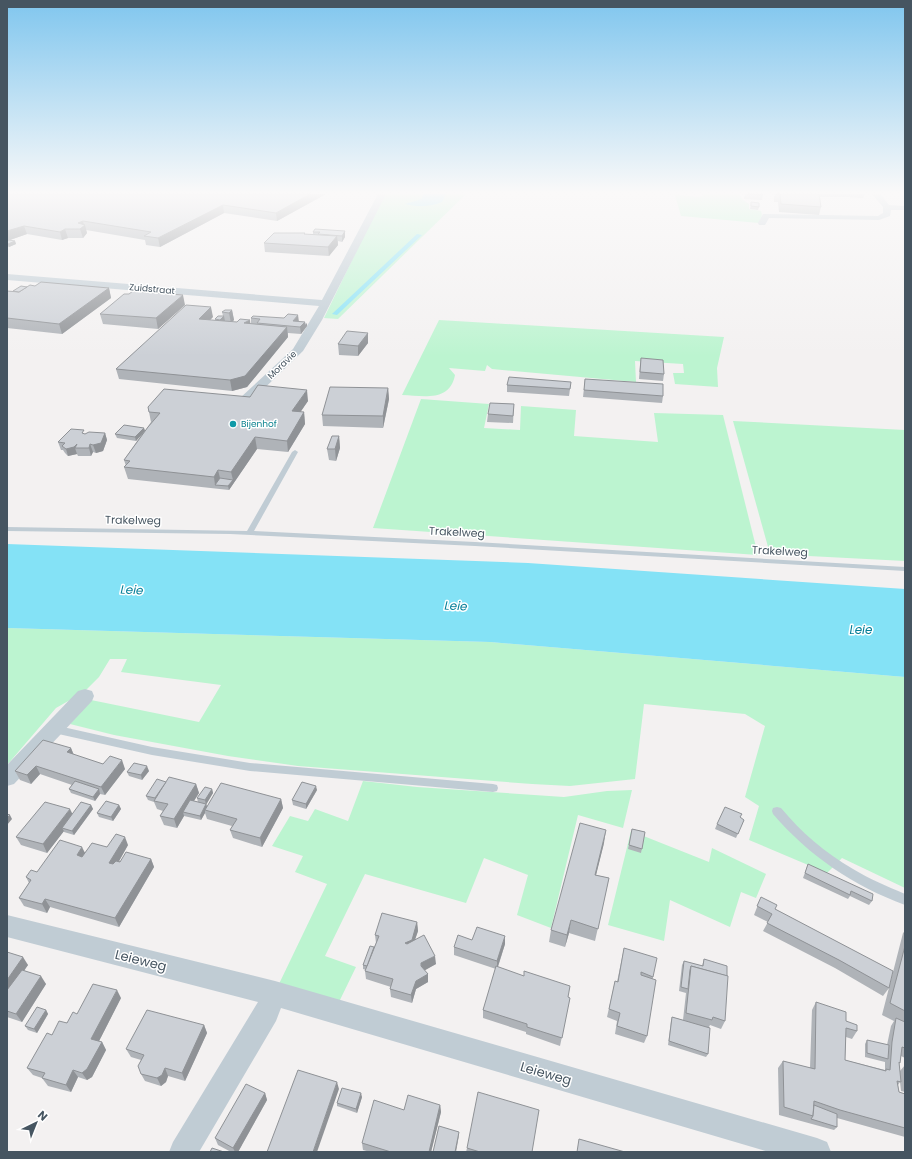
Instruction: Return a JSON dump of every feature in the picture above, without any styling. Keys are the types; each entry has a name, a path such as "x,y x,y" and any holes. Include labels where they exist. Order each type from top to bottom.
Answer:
{"street":[{"name":"Moravie","path":"244,401 297,351 317,320 354,248"},
{"name":"Zuidstraat","path":"7,277 325,303"},
{"path":"7,778 85,696"},
{"name":"Leieweg","path":"7,926 275,994 817,1152"},
{"path":"183,1152 267,1012 275,994"}],"lane":[{"path":"249,533 295,452"},
{"name":"Trakelweg","path":"7,529 249,533 475,544 905,569"},
{"path":"53,728 152,751 250,767 493,788"},
{"path":"777,811 786,822 818,851 842,869 905,900"}],"green space":[{"path":"358,248 411,248 338,319 324,318"},
{"path":"439,320 724,337 717,368 718,387 675,384 673,373 684,373 683,364 635,361 636,382 492,369 487,365 485,371 449,368 455,375 452,384 448,390 435,396 402,395"},
{"path":"421,399 489,404 484,428 520,430 521,406 576,410 574,436 658,442 654,413 723,415 758,555 373,528"},
{"path":"733,421 905,430 905,561 770,554"},
{"path":"7,628 490,642 905,677 905,888 842,858 827,873 749,840 759,806 745,797 765,726 745,714 644,704 635,779 570,786 298,766 228,756 114,735 70,724 91,700 199,722 221,685 121,672 127,659 110,659 99,677 84,692 56,708 7,765"},
{"path":"363,781 417,787 564,797 607,791 632,790 623,828 578,815 551,928 517,915 528,875 484,858 466,903 365,874 325,956 356,967 339,1002 278,986 327,884 295,872 303,856 272,846 290,816 308,821 315,809 348,821"},
{"path":"631,831 709,862 712,848 766,874 756,898 741,892 730,927 670,900 664,941 608,925"}],"water":[{"path":"402,248 408,248 337,315 332,314"},
{"name":"Leie","path":"7,544 528,563 905,589 905,677 490,642 7,628"}],"building":[{"path":"41,282 109,288 59,324 7,318 7,291 19,292 30,285 35,286"},
{"path":"21,286 27,287 19,292 13,291"},
{"path":"133,291 183,295 156,318 100,314 124,294 129,294"},
{"path":"186,305 211,307 199,319 237,322 240,319 250,320 244,323 287,327 245,376 230,380 116,369"},
{"path":"225,310 232,310 229,313 222,312"},
{"path":"288,314 298,315 293,321 305,322 300,327 257,323 260,319 251,318 253,316 284,318"},
{"path":"218,316 224,316 220,320 215,319"},
{"path":"347,331 368,333 358,346 338,344"},
{"path":"641,358 663,360 664,374 640,372"},
{"path":"509,377 571,382 570,389 507,385"},
{"path":"585,379 663,384 663,396 584,390"},
{"path":"258,385 307,390 292,411 304,412 287,441 255,437 231,472 218,470 214,477 124,467 130,461 124,460 160,413 149,412 148,407 164,389 250,397"},
{"path":"330,387 388,388 383,416 322,415"},
{"path":"490,403 514,404 513,416 488,414"},
{"path":"124,425 144,428 135,437 115,434"},
{"path":"71,429 84,430 82,433 85,434 89,432 105,433 101,443 93,445 90,444 89,448 75,448 77,444 74,447 66,449 62,446 65,443 58,442"},
{"path":"332,436 339,436 335,449 327,449"},
{"path":"220,478 233,480 228,486 215,485"},
{"path":"43,740 71,748 67,752 103,764 110,756 122,760 101,787 36,766 27,775 15,771"},
{"path":"134,763 147,766 141,775 127,772"},
{"path":"169,777 196,784 174,819 160,816 168,804 154,801"},
{"path":"157,779 166,782 155,798 146,796"},
{"path":"75,781 99,789 93,797 69,789"},
{"path":"302,782 316,786 306,804 292,800"},
{"path":"221,783 281,799 260,838 230,830 237,819 205,810"},
{"path":"205,787 212,789 205,800 197,798"},
{"path":"190,800 206,804 200,816 183,812"},
{"path":"106,801 119,805 111,817 97,813"},
{"path":"45,802 70,809 43,844 16,837"},
{"path":"81,802 91,805 72,831 62,828"},
{"path":"725,807 742,814 740,817 744,820 738,834 717,824"},
{"path":"580,823 606,830 595,875 609,878 598,929 571,920 567,935 551,930"},
{"path":"632,829 645,832 642,849 629,845"},
{"path":"116,834 125,837 109,863 113,864 116,861 120,862 126,852 151,859 115,918 45,899 42,904 19,898 31,880 26,877 31,870 37,872 60,840 82,847 77,855 82,857 92,843 107,847"},
{"path":"808,864 873,894 872,901 851,891 850,895 805,873"},
{"path":"761,897 777,905 775,909 893,971 889,988 839,960 767,923 772,914 757,906"},
{"path":"382,913 417,922 412,940 405,943 407,944 424,935 435,956 421,963 421,966 428,974 416,981 411,995 390,989 393,979 365,971 379,936 375,935"},
{"path":"477,927 505,936 497,961 454,947 458,935 472,940"},
{"path":"370,946 374,947 367,966 363,965"},
{"path":"905,946 905,1011 890,1003"},
{"path":"624,948 657,958 653,977 641,972 641,975 656,980 647,1036 617,1026 620,1013 609,1009 615,981 618,982"},
{"path":"7,952 23,957 7,980"},
{"path":"704,959 727,966 727,976 691,966 688,989 681,987 684,961 703,966"},
{"path":"496,966 524,976 524,971 570,986 568,997 570,998 562,1038 527,1027 527,1024 483,1010"},
{"path":"691,966 728,976 725,1021 713,1017 712,1020 686,1013"},
{"path":"22,970 41,976 16,1014 7,1011 7,990"},
{"path":"93,984 117,990 91,1039 102,1042 87,1069 82,1073 73,1070 66,1085 42,1078 45,1073 27,1068 47,1033 52,1035 59,1021 67,1023 73,1012 77,1014"},
{"path":"816,1002 846,1012 846,1021 857,1025 857,1031 846,1028 845,1060 886,1071 886,1069 890,1070 892,1042 896,1018 905,1022 905,1048 902,1047 900,1063 899,1062 901,1082 897,1081 899,1092 905,1094 905,1128 840,1110 814,1101 813,1116 784,1107 783,1061 815,1069"},
{"path":"37,1007 46,1010 34,1029 25,1026"},
{"path":"147,1010 204,1025 182,1073 165,1068 162,1075 157,1078 141,1074 138,1066 144,1055 126,1049"},
{"path":"672,1017 710,1028 708,1054 669,1041"},
{"path":"867,1040 889,1045 888,1059 867,1053"},
{"path":"298,1070 337,1082 313,1152 267,1152"},
{"path":"246,1084 265,1093 233,1148 215,1138"},
{"path":"342,1088 361,1093 356,1109 337,1103"},
{"path":"478,1092 539,1110 532,1152 480,1152 467,1148"},
{"path":"408,1095 440,1105 429,1152 391,1152 362,1143 374,1100 404,1110"},
{"path":"814,1105 837,1114 837,1127 811,1119 813,1116"},
{"path":"439,1126 459,1132 455,1152 433,1152"},
{"path":"579,1139 625,1152 577,1152"},
{"path":"212,1148 224,1152 210,1152"}],"place":[{"name":"Bijenhof","path":"233,424"}]}
